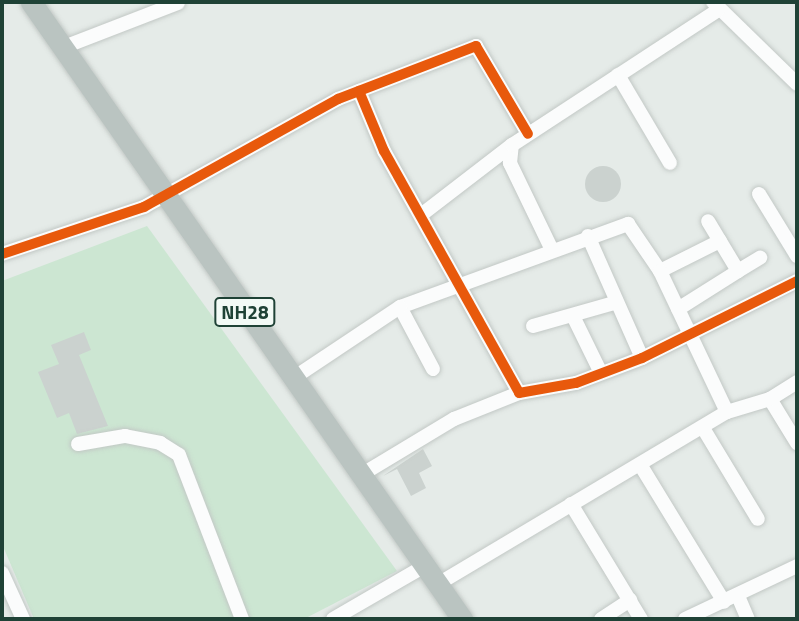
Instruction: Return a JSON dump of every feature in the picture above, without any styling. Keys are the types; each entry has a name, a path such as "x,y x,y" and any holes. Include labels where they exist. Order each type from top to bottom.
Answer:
{"highway":[{"name":"NH28","path":"31,2 462,619"}],"street":[{"path":"64,47 178,3"},
{"path":"422,215 512,145 618,75 715,6 797,84"},
{"path":"2,254 101,224 164,195 359,91 476,46 528,134"},
{"path":"618,75 670,163"},
{"path":"359,91 422,215 519,393"},
{"path":"512,145 510,163 552,250"},
{"path":"758,194 797,256"},
{"path":"709,221 738,271"},
{"path":"292,379 400,307 628,224 660,271 727,412"},
{"path":"589,236 642,358"},
{"path":"660,271 720,242"},
{"path":"678,309 760,258"},
{"path":"361,475 454,419 519,393 601,373 642,358 693,337 797,281"},
{"path":"533,326 574,318 617,302"},
{"path":"400,307 433,369"},
{"path":"574,318 601,373"},
{"path":"438,584 571,504 641,466 727,412 770,399 797,382"},
{"path":"770,399 797,443"},
{"path":"703,428 758,519"},
{"path":"78,444 125,436 160,443 179,455 242,619"},
{"path":"641,466 724,602"},
{"path":"571,504 641,619"},
{"path":"333,619 353,615 426,565"},
{"path":"685,619 797,566"},
{"path":"2,573 23,619"},
{"path":"738,596 748,619"},
{"path":"601,619 630,600"}],"green space":[{"path":"147,226 397,571 304,619 34,619 2,544 2,281"}],"building":[{"path":"603,166 616,171 621,184 616,197 603,202 590,197 585,184 590,171"},
{"path":"84,332 91,350 79,355 108,426 77,434 69,413 57,418 38,372 59,364 51,345"},
{"path":"423,449 432,466 419,473 426,488 411,496 397,469 383,476"}],"cycle path":[{"path":"2,254 144,207 338,99 476,46 528,134"},
{"path":"359,91 384,151 519,393 576,383 642,358 797,281"}]}
